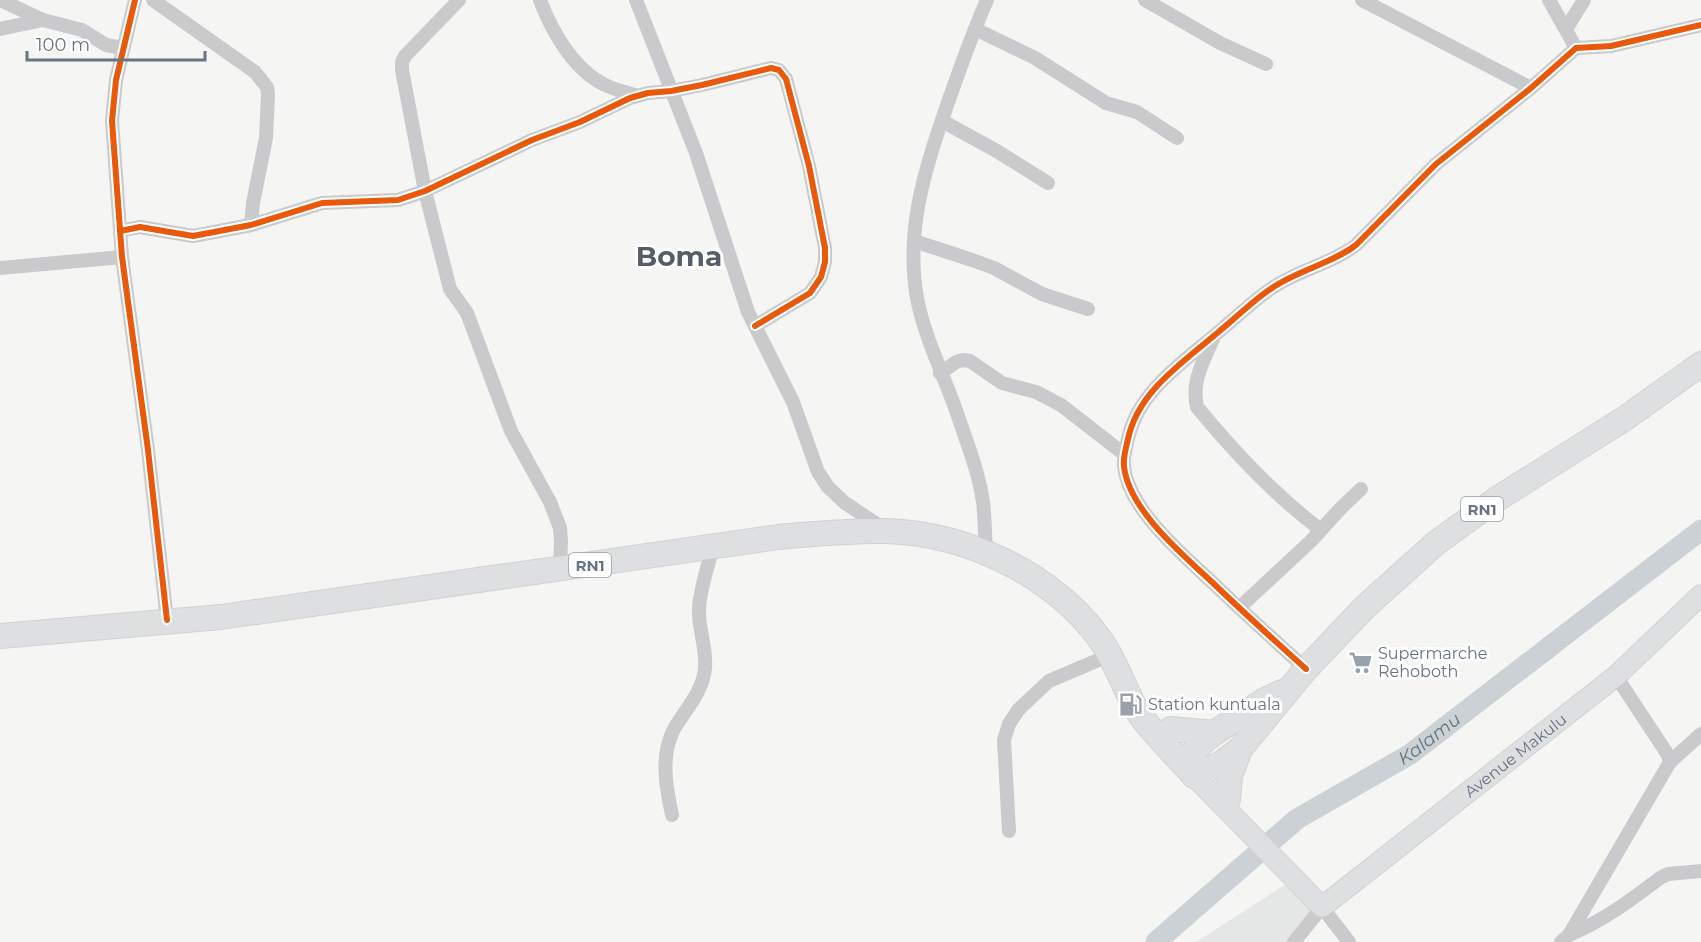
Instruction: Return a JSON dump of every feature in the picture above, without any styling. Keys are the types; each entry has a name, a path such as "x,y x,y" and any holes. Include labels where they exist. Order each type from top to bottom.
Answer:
{"highway":[{"name":"RN1","path":"1195,765 1230,758 1240,749 1306,669 1365,607 1436,543 1497,499 1624,419 1701,364"},
{"name":"RN1","path":"0,636 239,615 778,537 888,531 927,536 986,552 1027,573 1076,611 1097,635 1110,656 1136,708 1195,765"},
{"name":"RN1","path":"1124,682 1143,697 1171,729 1195,765"},
{"name":"RN1","path":"1195,765 1214,733 1265,700 1290,688"},
{"path":"1171,729 1214,733"},
{"path":"1236,815 1230,776 1240,749"}],"main road":[{"name":"Avenue Makulu","path":"1322,907 1616,676 1701,595"},
{"path":"1195,765 1236,815 1322,907"}],"street":[{"path":"0,0 43,20 82,30 106,45 123,48"},
{"path":"135,0 116,80 112,121 122,257 149,458 166,620"},
{"path":"153,0 255,72 267,87 266,138 251,225"},
{"path":"459,0 405,56 402,70 425,191 450,289 467,313 511,431 550,502 560,528 560,570"},
{"path":"540,0 566,51 575,62 605,85 637,96"},
{"path":"636,0 696,153 739,288 755,326 793,402 818,472 828,487 845,503 888,531"},
{"path":"986,552 978,480 959,417 940,373 917,300 914,241 915,216 925,173 987,0"},
{"path":"1145,0 1220,43 1266,64"},
{"path":"1362,0 1531,88"},
{"path":"1549,0 1576,48"},
{"path":"1566,29 1584,0"},
{"path":"0,29 43,20"},
{"path":"1306,669 1166,539 1150,519 1126,478 1124,454 1134,416 1146,399 1189,357 1269,290 1285,279 1343,255 1356,245 1436,164 1531,88 1576,48 1611,45 1701,25"},
{"path":"975,30 1035,58 1106,102 1137,112 1177,138"},
{"path":"120,231 140,227 193,236 251,225 322,204 398,200 425,191 532,140 580,122 637,96 671,91 771,68 779,70 786,79 809,166 825,248 825,262 821,277 810,293 755,326"},
{"path":"942,121 1048,183"},
{"path":"914,241 947,250 983,264 1042,294 1088,309"},
{"path":"0,268 122,257"},
{"path":"1215,336 1195,381 1194,395 1197,407 1266,483 1320,530"},
{"path":"940,373 956,362 970,361 1002,383 1036,392 1061,405 1124,454"},
{"path":"1239,608 1311,541 1361,489"},
{"path":"841,532 845,503"},
{"path":"672,814 665,783 667,754 674,730 691,704 705,670 706,657 699,611 713,546"},
{"path":"1010,831 1004,740 1009,724 1019,709 1049,681 1110,656"},
{"path":"1616,676 1668,755 1670,762"},
{"path":"1565,939 1670,762 1701,734"},
{"path":"1565,939 1618,910 1660,878 1668,874 1701,871"},
{"path":"1294,942 1322,907 1349,942"}],"shaded area":[{"path":"1291,881 1321,912 1293,942 1196,942"}],"waterway":[{"name":"Kalamu","path":"1156,942 1297,819 1409,755 1701,530"}],"cycle path":[{"path":"135,0 116,80 112,121 122,257 148,450 167,620"},
{"path":"1306,669 1173,545 1146,515 1135,498 1128,482 1124,459 1133,422 1141,407 1175,368 1265,293 1293,276 1336,257 1356,245 1436,164 1531,88 1576,48 1611,46 1701,25"},
{"path":"120,231 140,227 193,236 251,225 322,203 398,200 425,191 532,140 580,122 630,98 702,85 771,68 779,70 786,79 809,166 825,248 825,262 821,277 810,293 755,326"}],"place":[{"name":"Supermarche Rehoboth","path":"1360,662"},
{"name":"Station kuntuala","path":"1130,704"}],"district":[{"name":"Boma","path":"679,256"}]}
